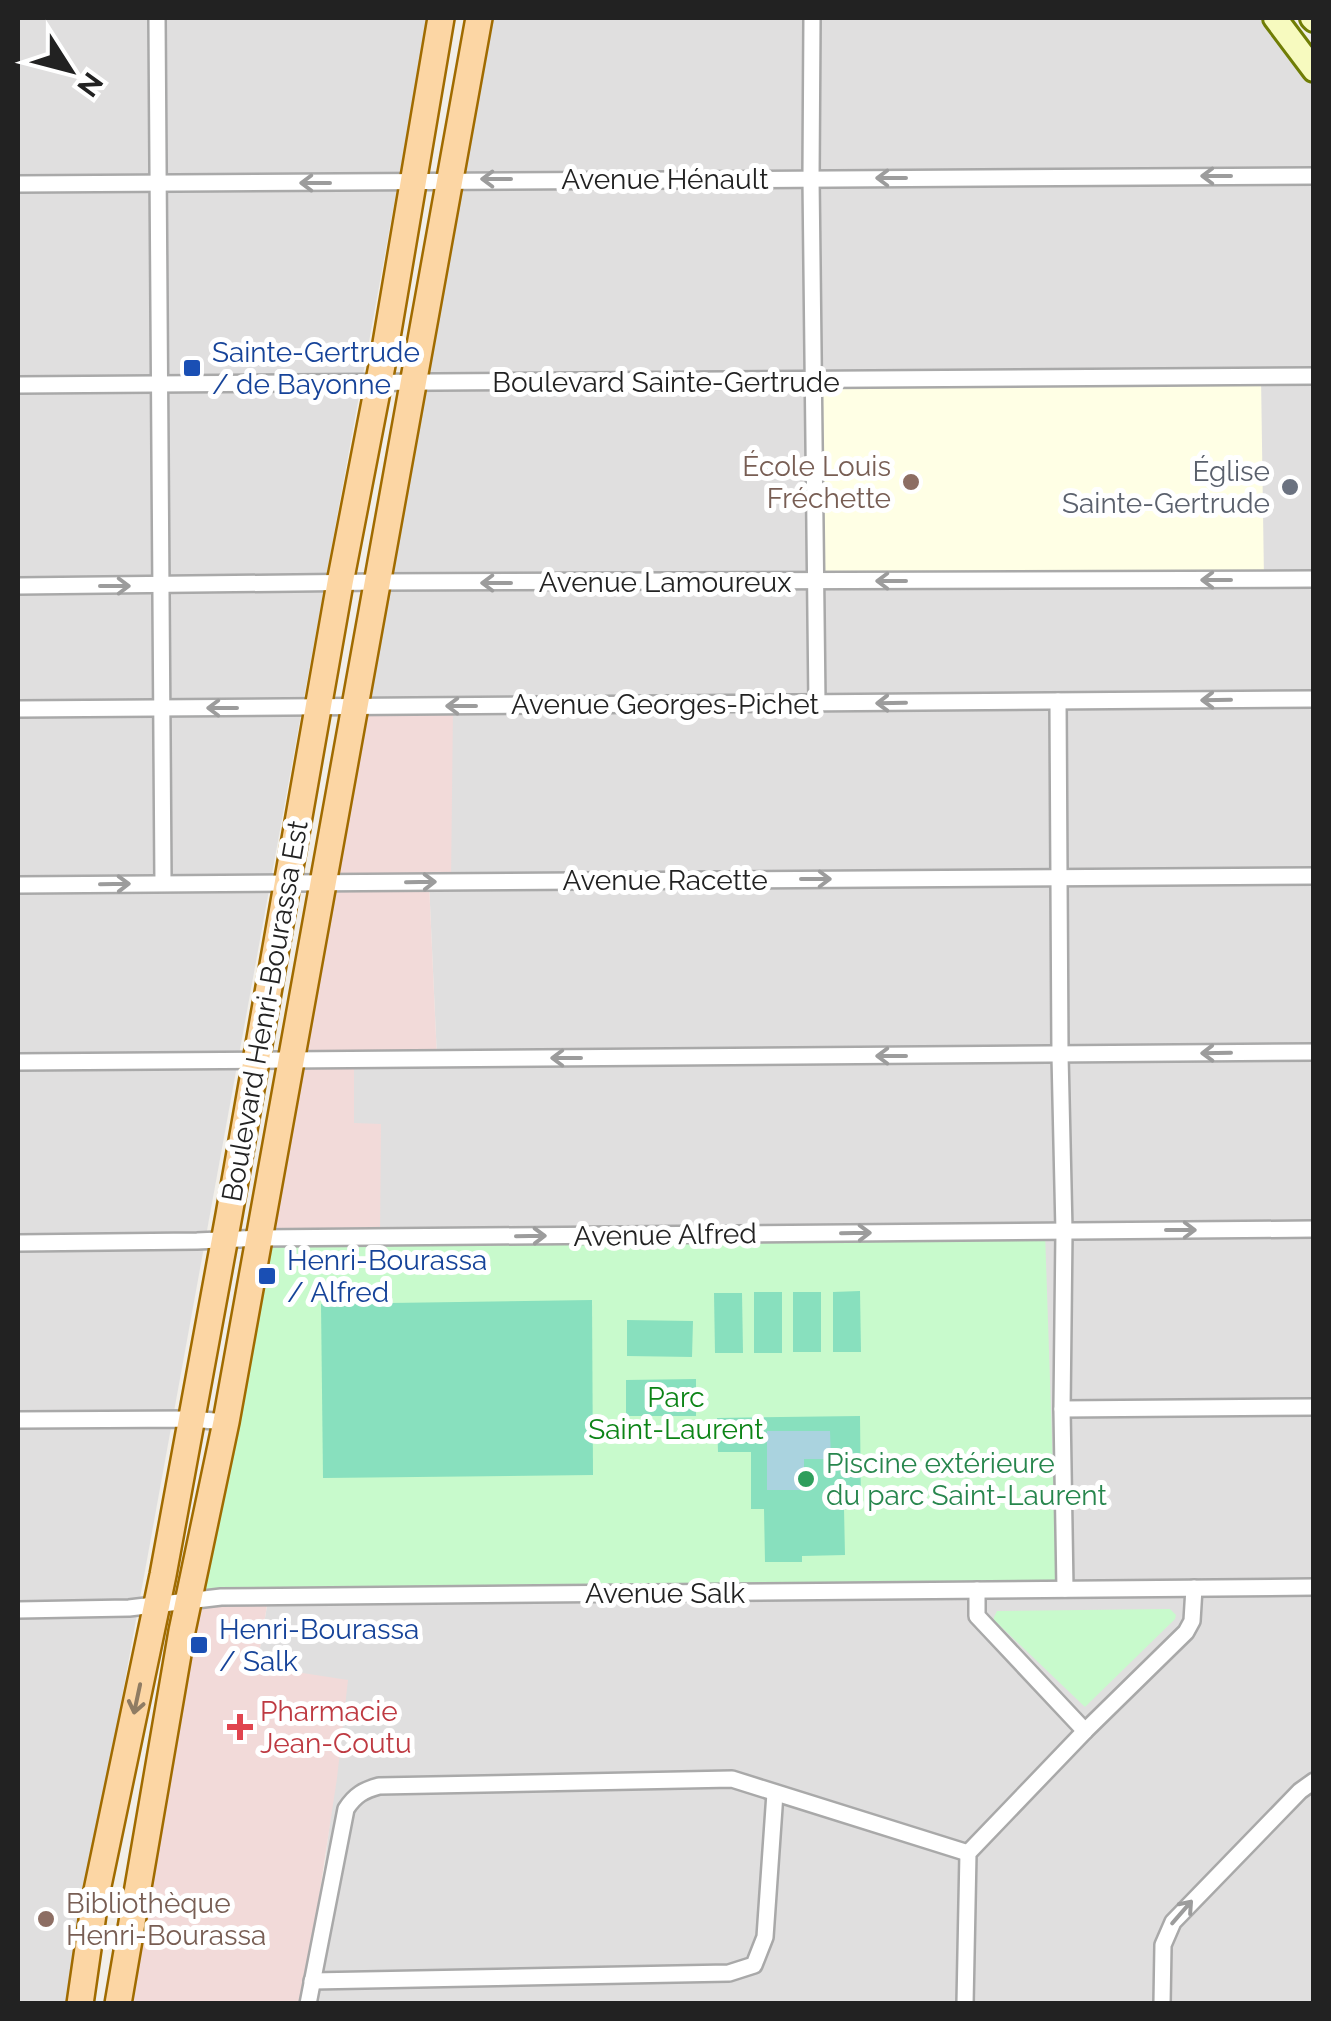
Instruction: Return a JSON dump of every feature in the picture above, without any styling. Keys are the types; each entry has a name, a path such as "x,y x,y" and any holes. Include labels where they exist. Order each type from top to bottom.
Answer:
{"main road":[{"name":"Boulevard Henri-Bourassa Est","path":"80,2004 94,1900 157,1604 224,1240 441,18"},
{"name":"Boulevard Henri-Bourassa Est","path":"118,2004 188,1602 226,1422 293,1060 479,18"},
{"path":"1275,18 1314,70"}],"street":[{"path":"157,18 163,883"},
{"path":"812,18 816,704"},
{"name":"Avenue Hénault","path":"18,184 1314,176"},
{"name":"Boulevard Sainte-Gertrude","path":"18,385 1314,376"},
{"name":"Avenue Lamoureux","path":"18,586 1314,579"},
{"name":"Avenue Georges-Pichet","path":"18,710 1314,699"},
{"path":"1058,701 1065,1589"},
{"name":"Avenue Racette","path":"18,885 1314,876"},
{"path":"18,1062 1314,1052"},
{"name":"Avenue Alfred","path":"18,1243 1314,1229"},
{"path":"1062,1409 1314,1407"},
{"path":"18,1420 226,1422"},
{"name":"Avenue Salk","path":"18,1610 129,1608 221,1597 1314,1586"},
{"path":"965,2004 968,1853 1084,1731 1186,1632 1192,1620 1194,1588"},
{"path":"976,1590 976,1616 1084,1731"},
{"path":"308,2004 346,1808 365,1790 379,1786 732,1778 968,1853"},
{"path":"1162,2004 1164,1945 1173,1922 1314,1781"},
{"path":"312,1981 729,1973 754,1965 766,1938 775,1793"}],"shaded area":[{"path":"18,18 428,18 66,2004 18,2003"},
{"path":"479,18 1277,18 1314,68 1313,2003 308,2003 347,1681 257,1666 270,1588 189,1602 380,1124 354,1124 354,1060 437,1058 429,882 355,707"},
{"path":"1261,377 1264,580 815,581 813,381"},
{"path":"453,706 451,881 429,883 437,1059 354,1060 354,1123 381,1124 380,1238 260,1238 355,707"},
{"path":"270,1587 257,1666 348,1680 303,2003 118,2004 189,1602"}],"green space":[{"name":"Parc Saint-Laurent","path":"1045,1232 1057,1588 191,1591 256,1243"},
{"path":"860,1291 861,1352 833,1352 833,1292"},
{"path":"754,1292 782,1292 782,1353 754,1353"},
{"path":"793,1292 821,1292 821,1352 793,1352"},
{"path":"714,1293 742,1293 743,1353 715,1353"},
{"path":"592,1300 593,1475 323,1478 321,1304"},
{"path":"627,1320 693,1321 692,1357 627,1356"},
{"path":"696,1379 696,1416 626,1416 626,1380"},
{"name":"Piscine extérieure du parc Saint-Laurent","path":"860,1416 861,1507 844,1508 845,1555 802,1556 802,1562 765,1562 764,1509 751,1509 751,1452 718,1452 717,1418"},
{"path":"1170,1609 1175,1619 1085,1707 994,1620 997,1611"}],"water":[{"path":"767,1431 830,1431 831,1459 804,1459 804,1490 767,1490"}],"place":[{"name":"Sainte-Gertrude / de Bayonne","path":"192,368"},
{"name":"École Louis Fréchette","path":"911,482"},
{"name":"Église Sainte-Gertrude","path":"1290,487"},
{"name":"Henri-Bourassa / Alfred","path":"267,1276"},
{"name":"Piscine extérieure du parc Saint-Laurent","path":"806,1479"},
{"name":"Henri-Bourassa / Salk","path":"199,1645"},
{"name":"Pharmacie Jean-Coutu","path":"240,1727"},
{"name":"Bibliothèque Henri-Bourassa","path":"46,1919"}]}
